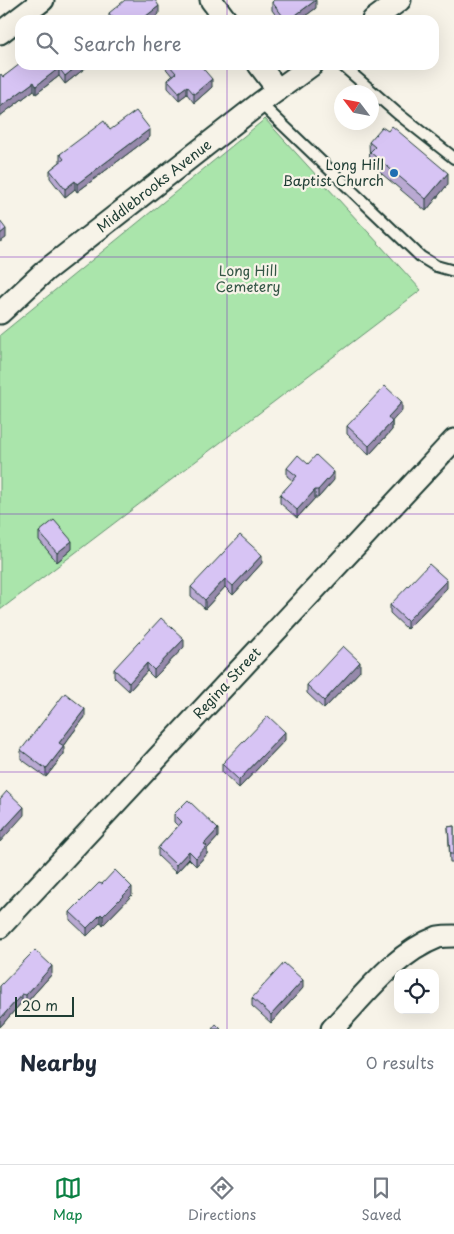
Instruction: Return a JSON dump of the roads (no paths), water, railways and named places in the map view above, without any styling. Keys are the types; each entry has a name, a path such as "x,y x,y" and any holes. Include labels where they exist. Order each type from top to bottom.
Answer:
{"street":[{"path":"23,15 43,0"},
{"path":"211,0 222,15"},
{"path":"380,15 400,0"},
{"path":"0,33 15,21"},
{"path":"263,70 278,90"},
{"name":"Middlebrooks Avenue","path":"0,313 45,271 260,103 305,70"},
{"name":"Regina Street","path":"0,927 454,440"},
{"path":"332,1029 380,978 407,954 440,937 454,936"}],"lane":[{"path":"348,70 397,113 454,158"},
{"path":"260,103 421,257 436,266 454,271"}],"place":[{"name":"Long Hill Baptist Church","path":"394,173"}],"park label":[{"name":"Long Hill Cemetery","path":"248,280"}]}
